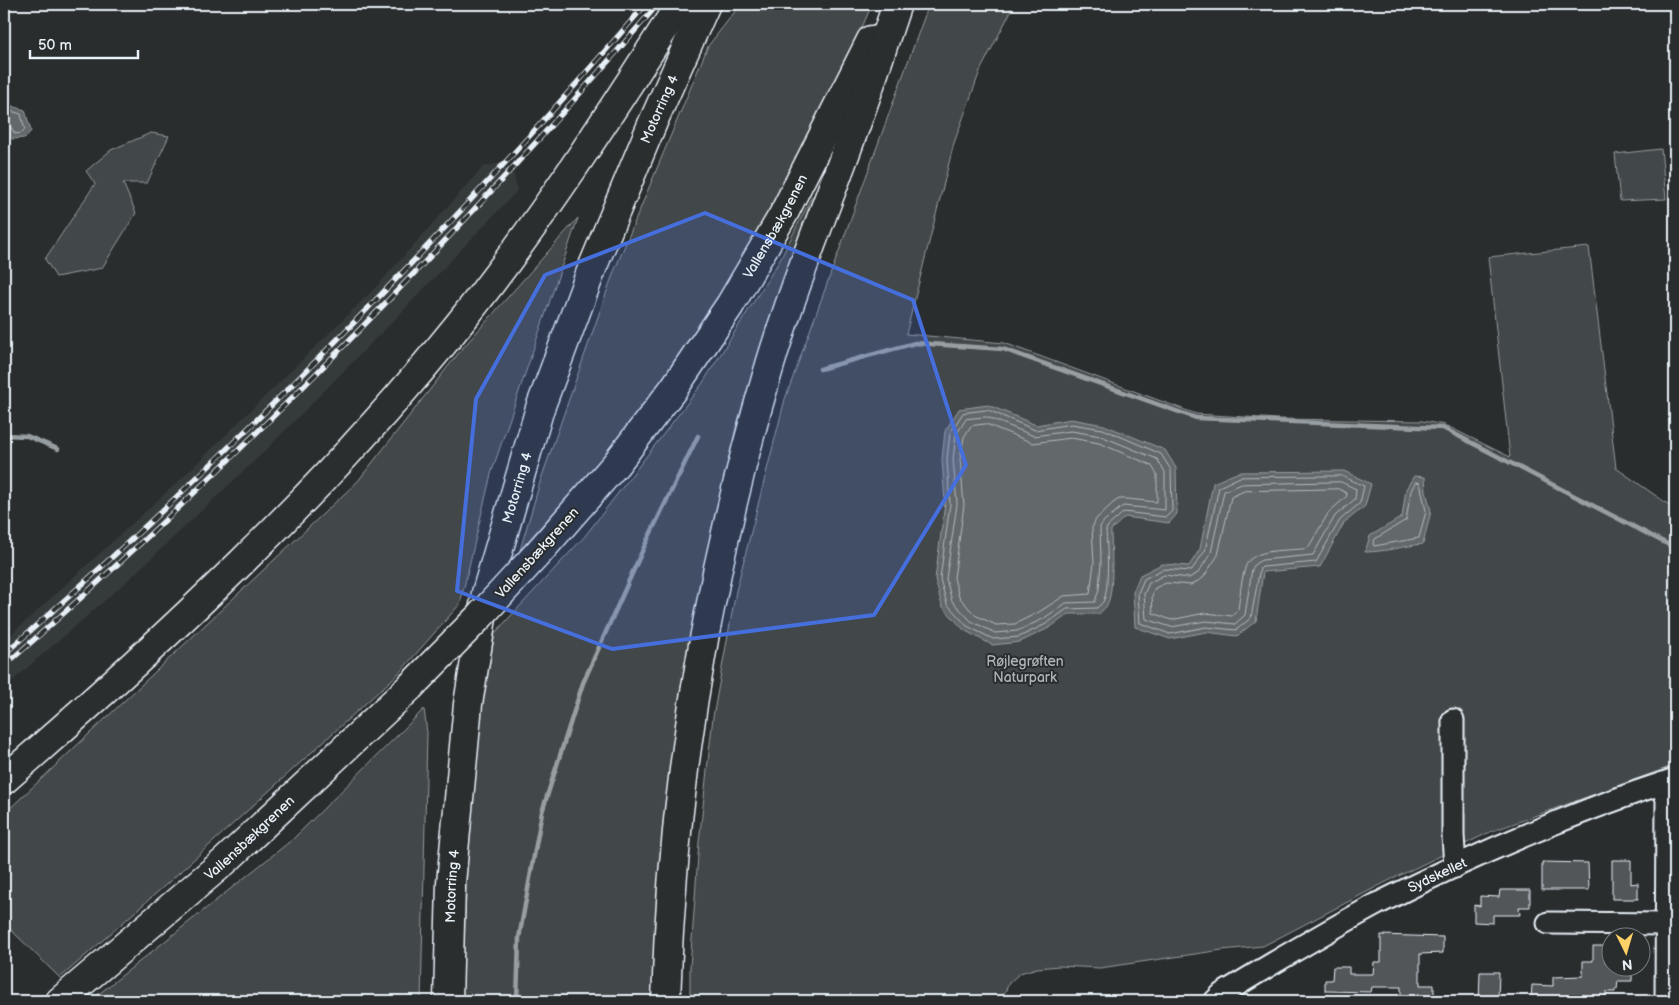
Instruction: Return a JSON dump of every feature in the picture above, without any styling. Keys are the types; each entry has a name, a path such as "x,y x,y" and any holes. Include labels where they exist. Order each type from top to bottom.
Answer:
{"highway":[{"path":"4,780 134,665 224,579 311,492 390,405 458,324 534,227 609,117 680,4"},
{"name":"Motorring 4","path":"448,1001 453,863 468,704 486,593 540,408 593,266 653,122 706,4"},
{"name":"Vallensbækgrenen","path":"60,1001 225,861 410,687 480,616 616,464 674,388 730,305 783,215 890,4"},
{"path":"666,1001 673,867 683,774 700,656 716,573 744,459 767,374 786,314 871,84 897,4"}],"street":[{"path":"1453,720 1453,835 1455,867"},
{"path":"1666,1001 1666,924 1671,853 1668,781"},
{"name":"Sydskellet","path":"1215,1001 1222,994 1377,905 1455,867 1570,818 1668,781"},
{"path":"1548,923 1666,924"}],"highlighted area":[{"path":"705,213 913,300 966,465 874,615 612,649 457,591 476,399 545,275"}],"shaded area":[{"path":"500,163 514,175 517,191 397,317 265,451 125,583 4,688 4,641 183,477 376,287 483,167"}],"green space":[{"path":"741,4 872,4 807,156 667,385 520,550 541,479 613,274 708,46"},
{"name":"Røjlegrøften Naturpark","path":"929,4 1012,4 1010,13 980,71 954,143 906,334 1004,343 1196,414 1278,419 1422,421 1445,425 1510,457 1488,257 1589,247 1616,468 1675,509 1675,765 1490,832 1386,882 1263,946 1222,950 1100,968 1059,966 1037,968 1020,973 1009,983 1001,1001 690,1001 690,967 699,842 713,717 736,591 785,399"},
{"path":"151,133 169,136 147,183 123,183 136,213 102,268 56,277 45,259 95,184 86,171 111,150"},
{"path":"1661,149 1666,199 1620,201 1615,154"},
{"path":"812,196 816,198 777,296 736,427 697,606 676,723 665,815 654,1001 462,1001 469,812 478,731 495,633 585,536 702,384 780,260"},
{"path":"578,218 491,474 460,604 399,673 60,978 4,923 4,814 358,481 461,350"},
{"path":"424,709 427,733 421,1001 90,1001 293,839"}],"water":[{"path":"9,105 25,110 31,131 25,138 12,139 7,130 4,118"},
{"path":"988,405 1036,425 1071,419 1104,425 1165,450 1176,468 1177,514 1169,523 1125,517 1111,530 1111,589 1107,605 1099,614 1069,614 1049,628 1020,642 992,645 964,630 942,606 935,579 945,503 942,459 945,431 959,409"},
{"path":"1344,471 1371,484 1365,506 1344,523 1320,567 1263,572 1256,621 1237,636 1206,632 1170,639 1135,627 1133,592 1140,575 1162,564 1189,566 1200,549 1213,483 1239,472"},
{"path":"1414,476 1425,477 1431,511 1423,544 1365,552 1370,536 1402,517 1406,489"}],"building":[{"path":"1612,860 1631,860 1631,884 1638,883 1638,899 1612,899"},
{"path":"1542,862 1588,863 1589,890 1542,890"},
{"path":"1500,890 1530,890 1530,907 1519,907 1520,915 1493,915 1493,923 1474,922 1474,905 1480,906 1480,896 1499,897"},
{"path":"1381,935 1443,937 1443,953 1420,954 1420,985 1434,985 1434,999 1424,998 1424,1001 1401,1001 1401,987 1372,987 1371,992 1325,991 1325,980 1332,980 1333,967 1349,967 1349,974 1373,974 1374,962 1381,962"},
{"path":"1593,946 1602,946 1602,978 1632,978 1632,981 1618,981 1615,992 1606,992 1606,1001 1531,1001 1532,985 1553,986 1553,977 1583,976 1583,961 1593,961"},
{"path":"1480,972 1499,972 1498,1001 1479,1001"}],"waterway":[{"path":"820,369 915,343 1003,349 1196,418 1443,428 1675,548"},
{"path":"4,435 27,436 58,449"},
{"path":"517,1001 519,938 542,812 583,683 644,547 698,436"}],"railway":[{"path":"4,654 173,500 337,340 494,175 646,4"},
{"path":"4,666 176,510 343,347 503,178 658,4"}]}
